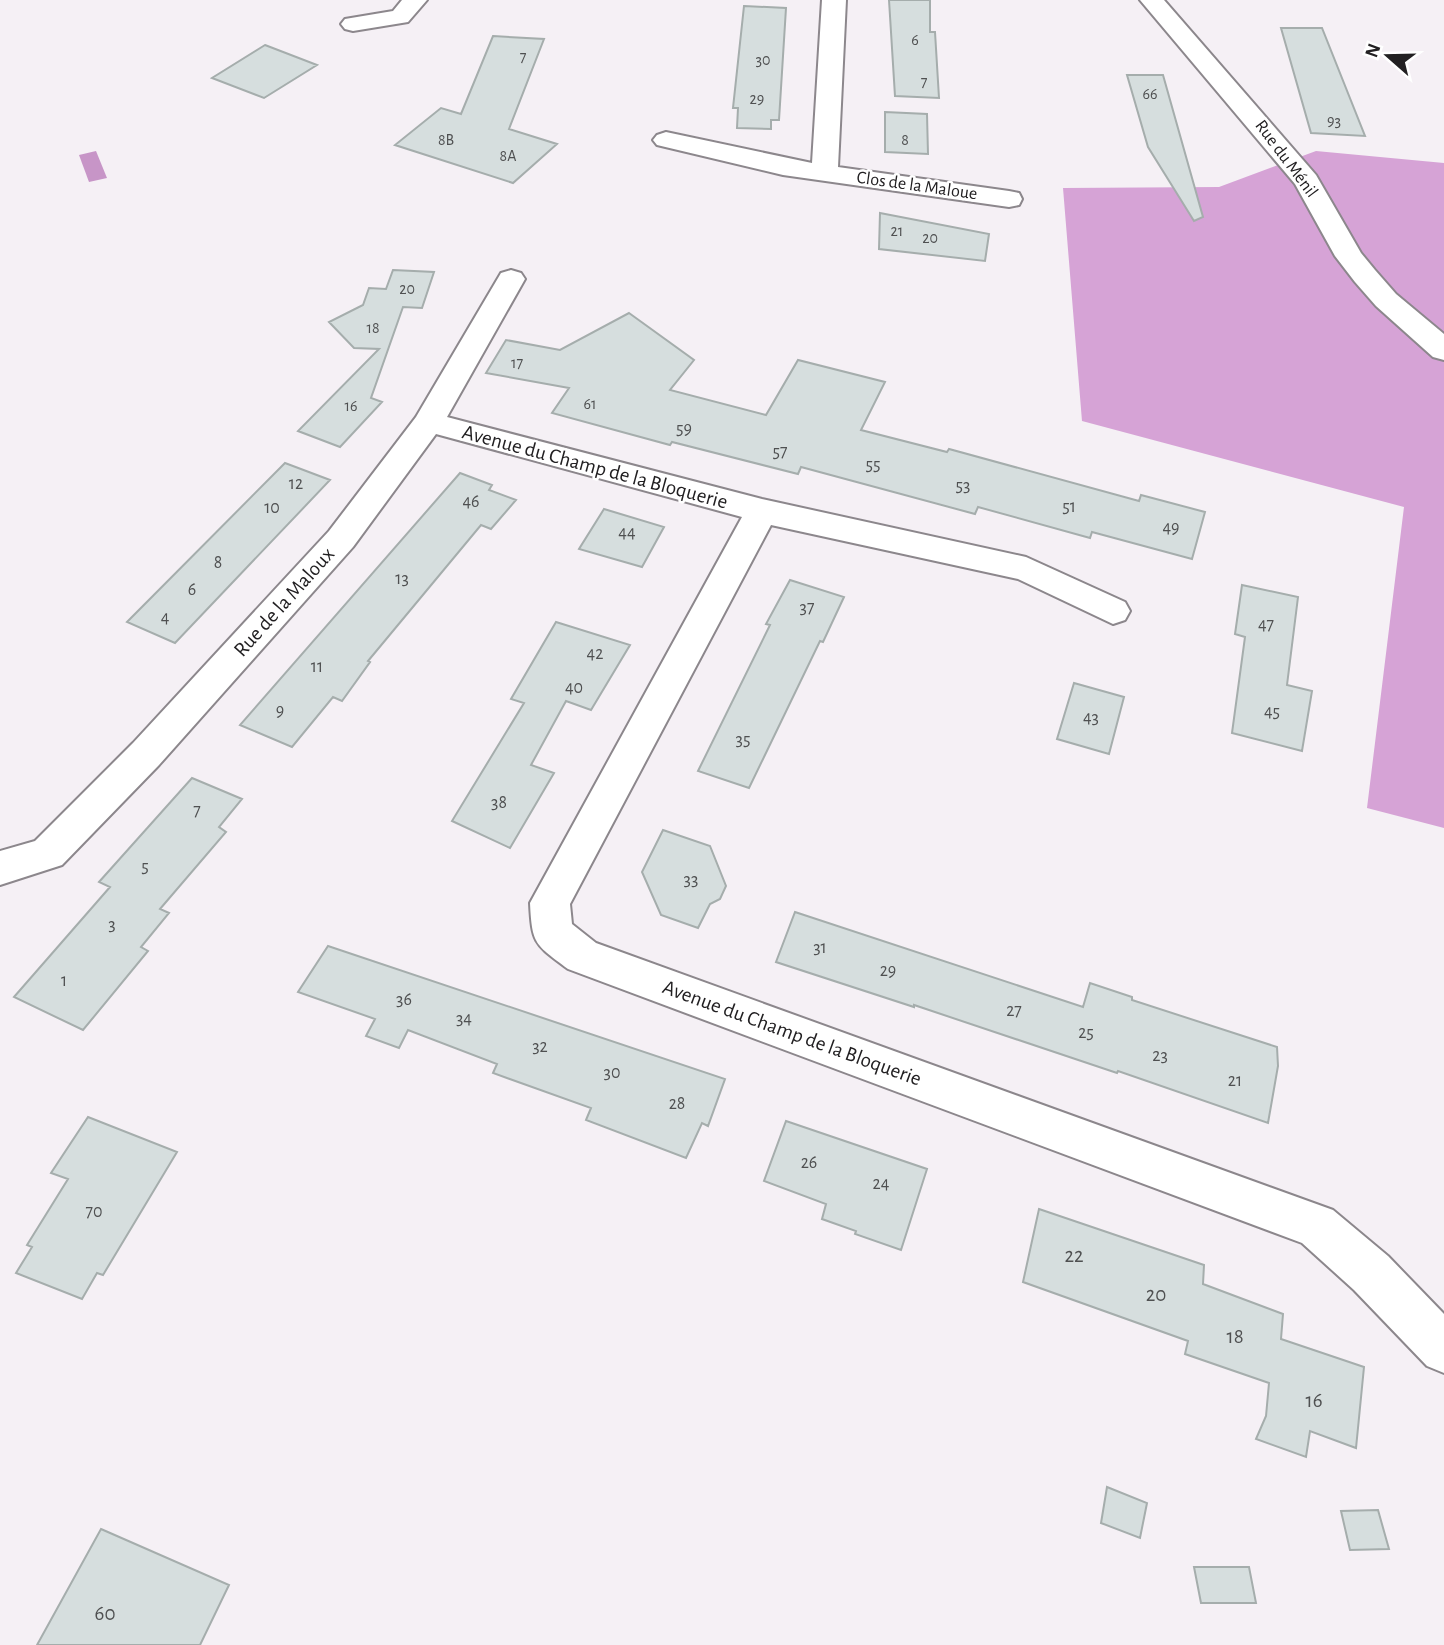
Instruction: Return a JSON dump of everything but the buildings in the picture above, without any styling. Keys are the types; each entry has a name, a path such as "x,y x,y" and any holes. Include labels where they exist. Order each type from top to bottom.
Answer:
{"street":[{"path":"353,24 400,17 415,0"},
{"path":"825,173 834,0"},
{"name":"Rue du Ménil","path":"1152,0 1307,181 1349,257 1386,300 1444,351"},
{"name":"Clos de la Maloue","path":"666,140 783,167 1009,199"},
{"name":"Rue de la Maloux","path":"0,869 48,853 146,754 341,539 392,474 428,422 511,279"},
{"name":"Avenue du Champ de la Bloquerie","path":"428,422 762,511 1026,569 1113,611"},
{"name":"Avenue du Champ de la Bloquerie","path":"762,511 551,903 552,933 582,956 1317,1226 1371,1273 1444,1349"}],"shaded area":[{"path":"96,151 107,178 89,182 79,155"},
{"path":"1316,151 1444,163 1444,828 1367,808 1404,507 1082,421 1063,188 1219,187"}]}
